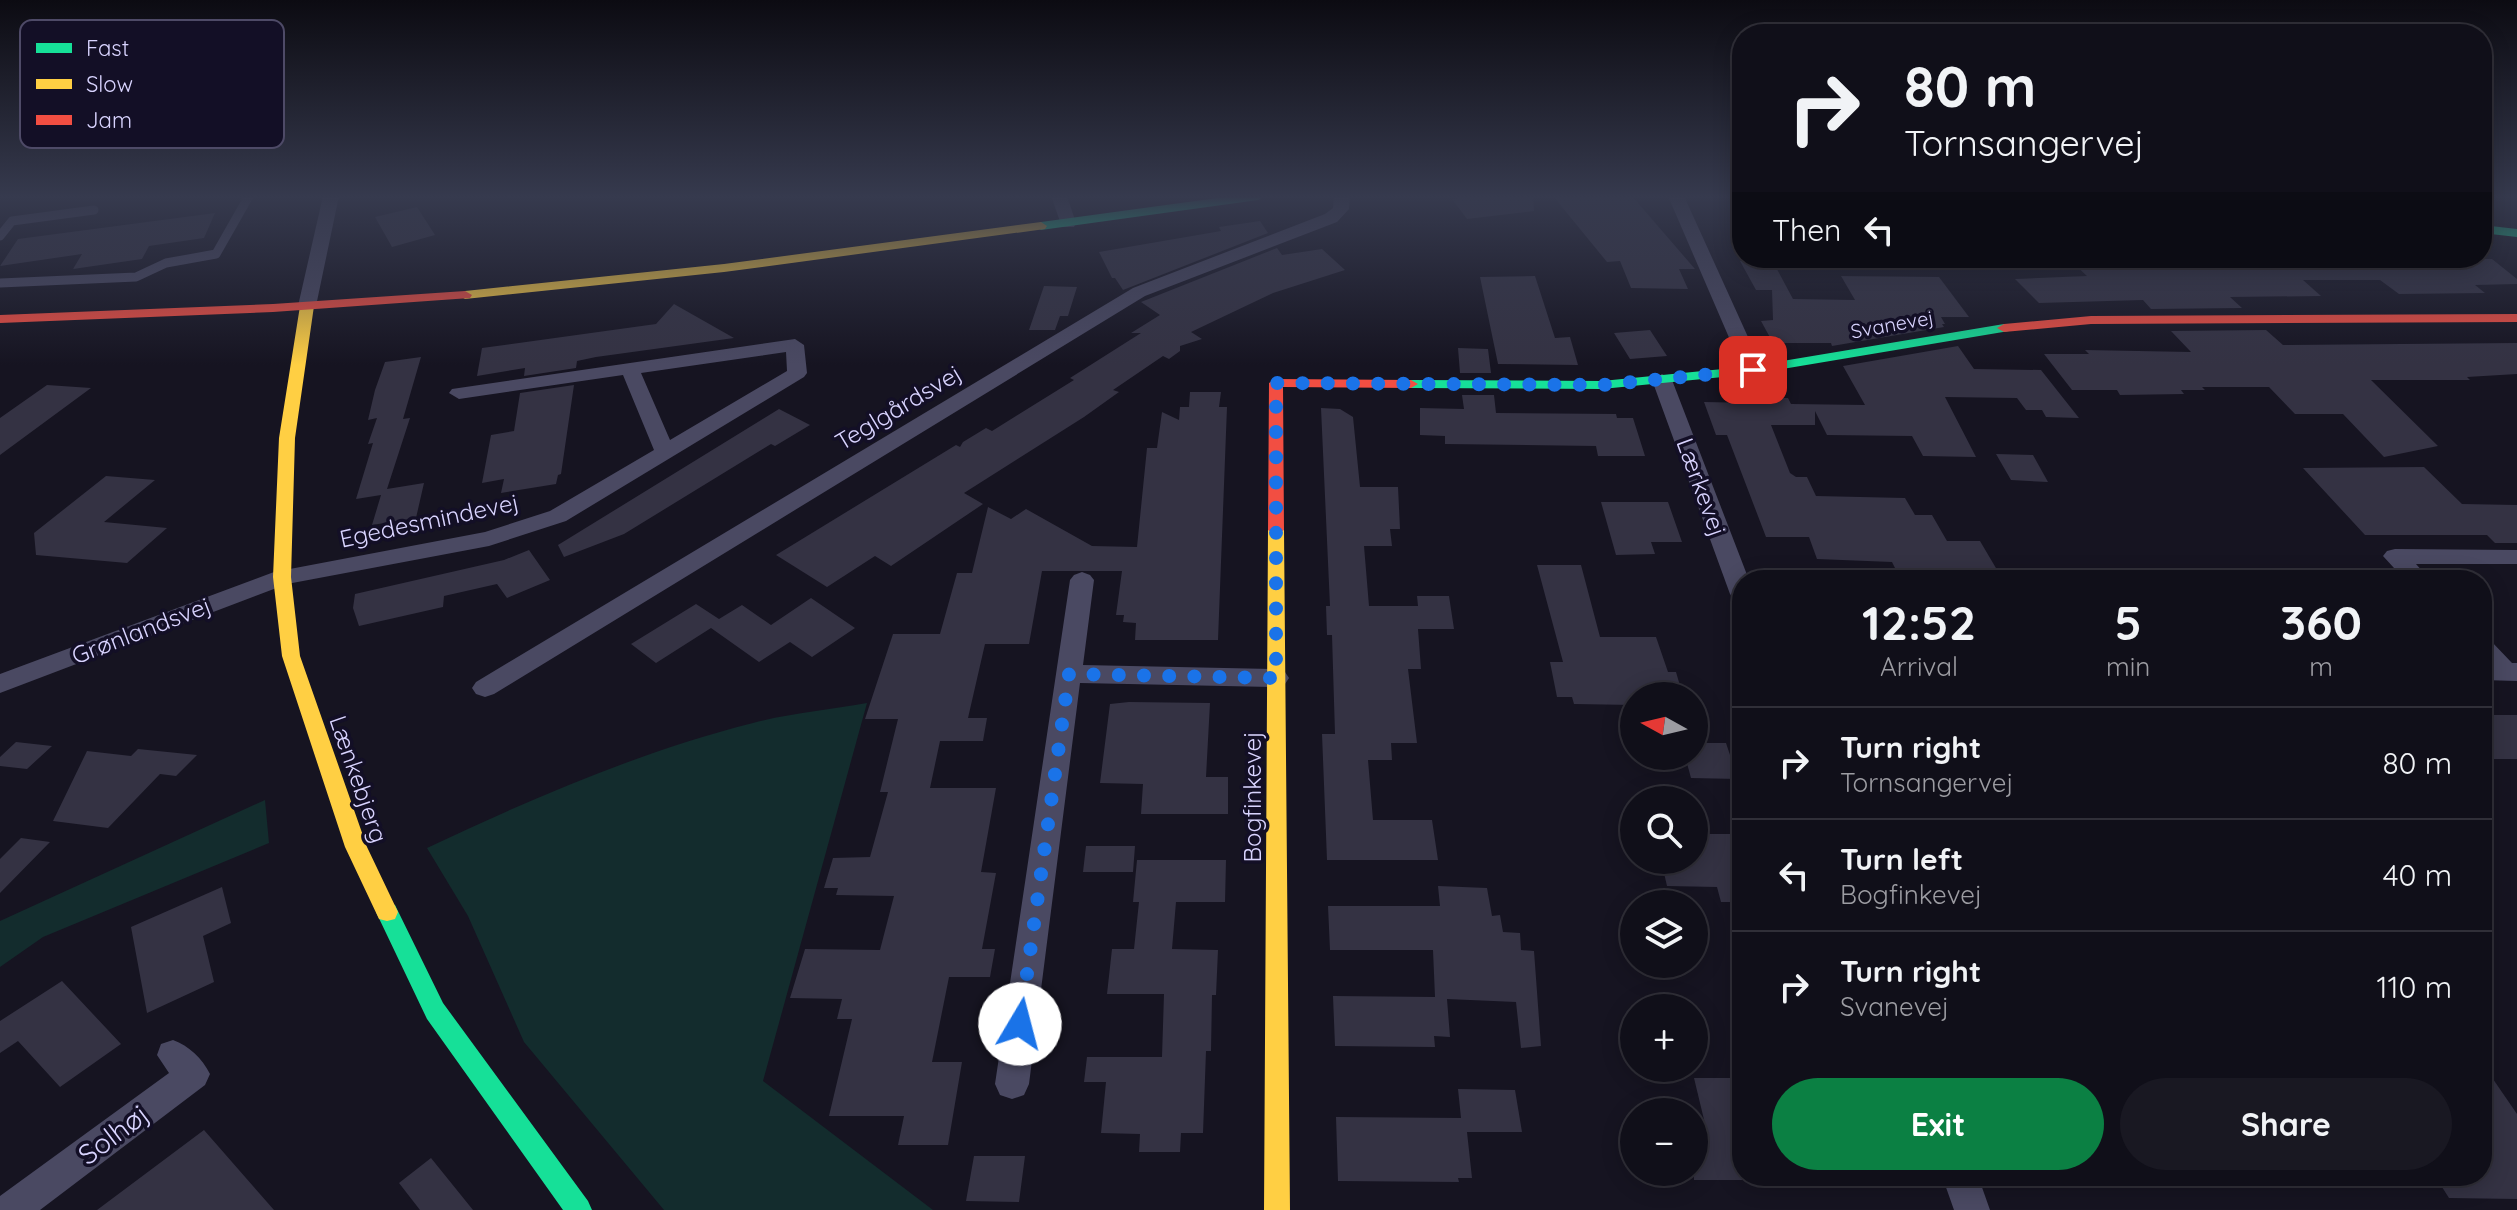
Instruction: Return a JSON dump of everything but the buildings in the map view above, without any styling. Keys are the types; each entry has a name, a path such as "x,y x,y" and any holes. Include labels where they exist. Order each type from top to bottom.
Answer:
{"street":[{"path":"307,306 319,252"},
{"path":"0,319 307,306 601,282 835,252"},
{"name":"Teglgårdsvej","path":"485,688 1139,292 1242,252"},
{"path":"1701,252 1753,370"},
{"name":"Lænkebjerg","path":"307,306 287,438 282,577 291,656 356,847 435,1011 579,1210"},
{"name":"Svanevej","path":"1276,383 1602,385 1753,370 2000,328 2091,320 2517,318"},
{"name":"Egedesmindevej","path":"282,577 489,539 558,516 797,373 795,345 459,393"},
{"path":"630,370 665,452"},
{"name":"Lærkevej","path":"1662,380 1733,570"},
{"name":"Bogfinkevej","path":"1276,383 1277,1210"},
{"path":"2408,570 2395,556 2517,557"},
{"name":"Grønlandsvej","path":"2,680 282,577"},
{"path":"1012,1084 1082,580"},
{"path":"1069,674 1276,678"},
{"name":"Solhøj","path":"11,1210 193,1074 173,1055"},
{"path":"1964,1186 1972,1210"}],"lane":[{"path":"0,283 136,277 166,263 217,252"}],"green space":[{"path":"867,703 763,1081 933,1210 664,1210 524,1042 468,916 427,848 547,794 669,748 767,720"},
{"path":"265,800 269,843 43,937 0,967 0,921"}],"traffic: fast":[{"path":"1411,384 1602,385 1753,370 2004,328"},
{"path":"387,912 435,1011 579,1210"}],"traffic: slow":[{"path":"465,295 841,252"},
{"path":"307,306 287,438 282,577 291,656 356,847 387,912"},
{"path":"1276,530 1277,1210"}],"traffic: jam":[{"path":"0,319 273,308 465,295"},
{"path":"2004,328 2091,320 2517,318"},
{"path":"1276,530 1276,383 1411,384"}],"route":[{"path":"1020,1024 1069,674 1276,678 1276,383 1602,385 1753,370"}]}
